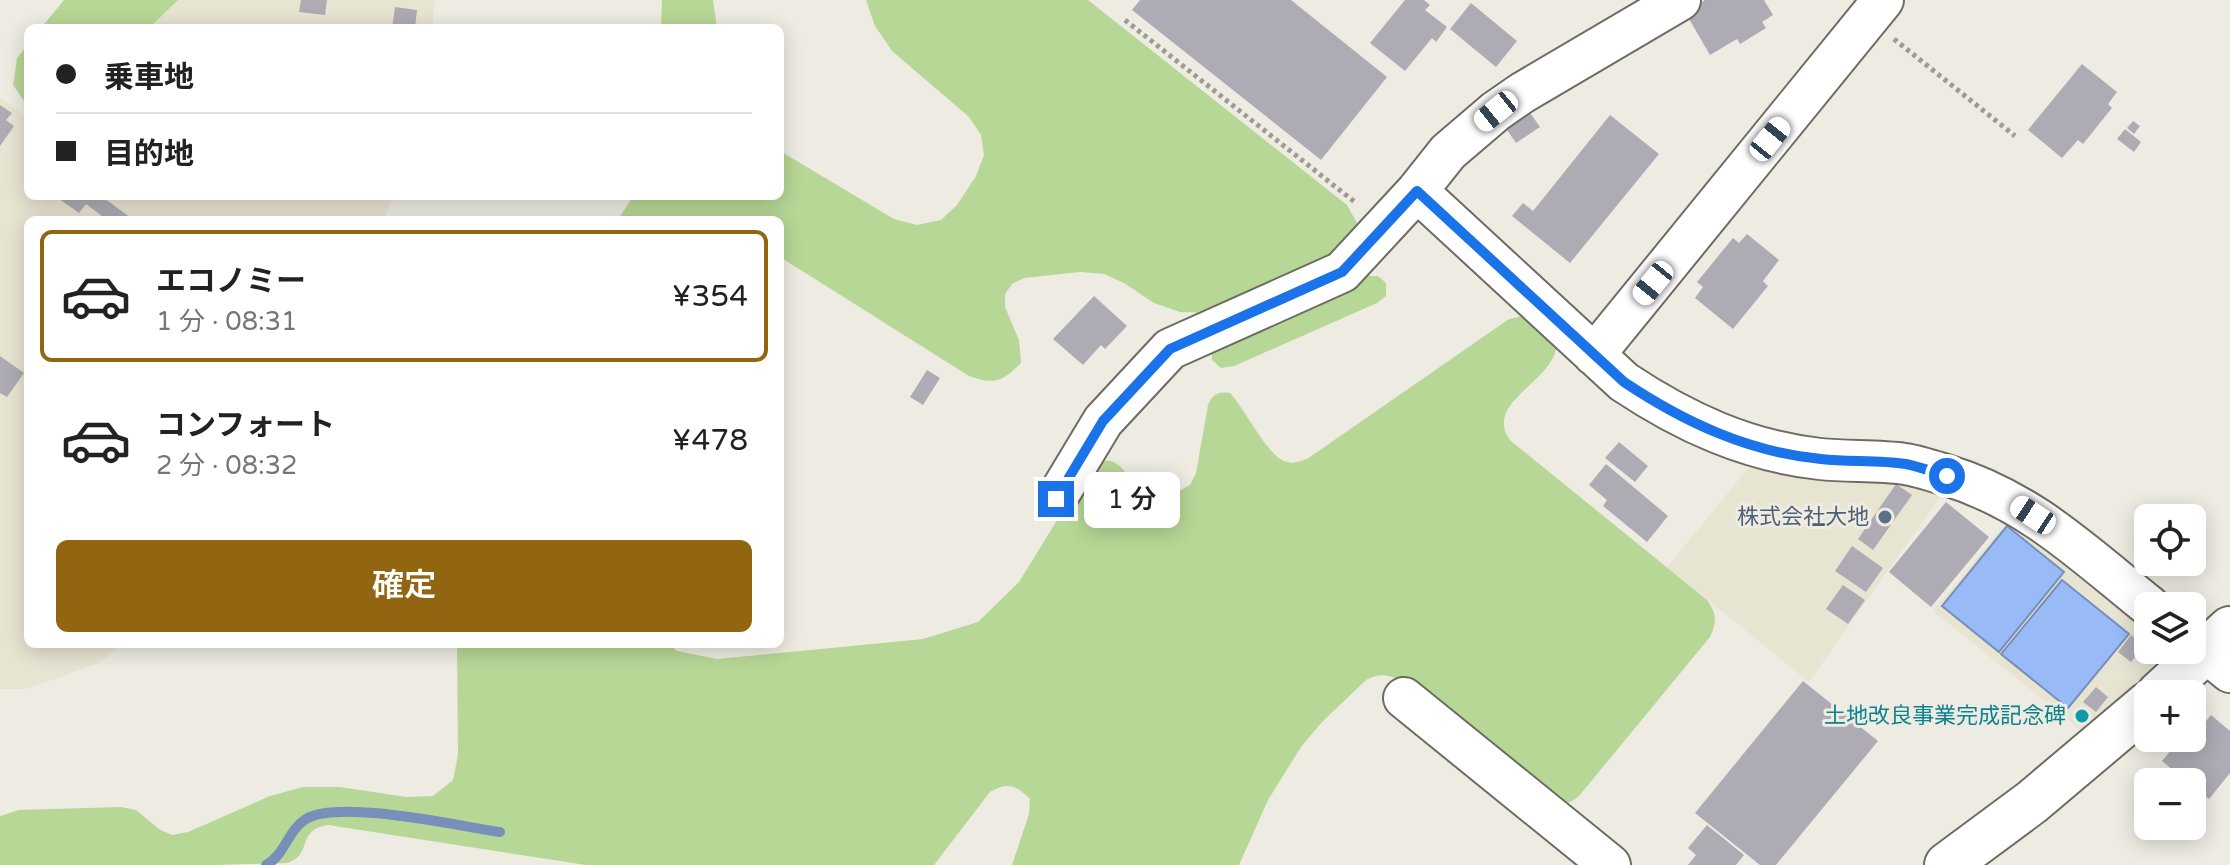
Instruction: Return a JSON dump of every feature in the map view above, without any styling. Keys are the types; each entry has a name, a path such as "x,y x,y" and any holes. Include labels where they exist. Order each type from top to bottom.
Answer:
{"street":[{"path":"1056,499 1103,421 1170,349 1342,272 1417,191 1448,152 1496,111 1680,0"},
{"path":"1594,355 1870,8"},
{"path":"1417,191 1624,382 1659,406 1737,441 1779,452 1821,459 1907,464 1983,488 2017,504 2048,525 2134,594"},
{"path":"2176,680 2214,648"},
{"path":"1404,698 1610,865"},
{"path":"1947,865 2032,802 2134,716"}],"path":[{"path":"1870,8 2015,136"},
{"path":"1125,20 1384,226"}],"shaded area":[{"path":"178,0 435,0 432,24 153,24"},
{"path":"0,98 24,115 24,200 392,200 386,216 24,216 24,648 116,648 99,663 26,689 0,689"},
{"path":"1754,461 1945,490 1809,682 1667,567"},
{"path":"2010,518 2134,613 2134,664 2163,664 2145,680 2134,680 2134,689 2084,733 1933,611"}],"green space":[{"path":"64,0 178,0 153,24 44,24"},
{"path":"662,0 713,0 716,24 661,24"},
{"path":"866,0 1088,0 1347,205 1357,223 1351,245 1332,261 1208,313 1180,312 1154,303 1104,274 1080,272 1024,278 1012,284 1005,294 1005,307 1019,340 1021,363 1003,378 991,381 969,376 784,260 784,216 620,216 630,200 784,200 784,153 894,219 917,225 941,220 957,205 976,176 984,155 981,135 969,117 892,51 875,26"},
{"path":"24,50 24,101 13,85 17,58"},
{"path":"1365,276 1378,276 1386,283 1386,296 1377,303 1234,366 1221,368 1212,360 1212,349"},
{"path":"1523,316 1551,335 1556,349 1544,371 1516,398 1504,418 1511,441 1707,600 1715,618 1710,637 1579,796 1565,804 1543,798 1397,679 1382,675 1366,680 1301,747 1268,800 1239,865 1012,865 1029,814 1030,799 1016,788 1007,786 990,792 934,865 586,865 328,825 311,832 300,854 287,863 0,865 0,816 19,810 121,807 136,810 159,829 172,835 188,832 270,796 303,787 340,787 406,797 433,796 453,780 458,755 457,648 674,648 717,659 923,639 978,622 1019,582 1089,468 1101,462 1117,464 1141,492 1154,498 1170,495 1190,485 1196,473 1208,405 1216,394 1230,393 1276,455 1285,462 1298,462 1307,459 1509,319"}],"water":[{"path":"2007,526 2064,572 1999,652 1942,606"},
{"path":"2062,580 2129,634 2068,708 2001,654"}],"building":[{"path":"301,0 327,0 325,15 299,12"},
{"path":"1140,0 1291,0 1387,77 1321,160 1132,10"},
{"path":"1405,0 1424,0 1430,5 1425,10 1447,27 1436,42 1432,38 1405,71 1370,43"},
{"path":"1705,0 1764,0 1773,15 1762,22 1766,28 1740,44 1737,39 1710,55 1685,12"},
{"path":"1471,3 1517,41 1496,67 1450,29"},
{"path":"395,7 417,10 415,24 393,24"},
{"path":"2082,64 2117,92 2108,104 2112,108 2083,144 2078,140 2062,158 2028,130"},
{"path":"0,105 12,113 6,120 14,126 0,146"},
{"path":"1526,107 1540,127 1516,143 1503,124"},
{"path":"1610,115 1659,154 1570,263 1512,216 1523,203 1533,211"},
{"path":"2133,121 2140,126 2134,134 2127,128"},
{"path":"2125,129 2141,142 2134,152 2117,139"},
{"path":"61,200 106,200 128,216 102,216 86,204 79,213"},
{"path":"1747,234 1779,260 1763,281 1768,286 1733,329 1695,298 1703,287 1697,282 1733,238 1739,243"},
{"path":"1094,296 1127,326 1105,349 1101,345 1083,365 1053,339"},
{"path":"0,356 24,373 7,397 0,393"},
{"path":"927,370 940,378 923,405 910,397"},
{"path":"1619,442 1648,466 1635,482 1605,458"},
{"path":"1606,464 1668,516 1647,542 1603,506 1607,500 1589,485"},
{"path":"1896,484 1912,495 1873,550 1858,539"},
{"path":"1946,502 1989,537 1931,607 1889,572"},
{"path":"1852,546 1883,568 1866,592 1835,571"},
{"path":"1843,585 1865,600 1848,624 1826,609"},
{"path":"2131,635 2134,638 2134,658 2131,662 2118,652"},
{"path":"1803,681 1878,741 1776,865 1760,865 1695,813"},
{"path":"2096,687 2108,697 2096,712 2083,702"},
{"path":"2211,715 2230,731 2230,773 2209,799 2206,797 2206,768 2170,768 2162,761 2169,752 2206,752 2206,721"},
{"path":"1707,825 1744,855 1736,865 1688,865 1696,855 1688,848"}],"waterway":[{"path":"266,865 278,855 300,824 322,814 371,813 500,832"}],"place":[{"name":"株式会社大地","path":"1885,517"},
{"name":"土地改良事業完成記念碑","path":"2082,716"}],"route":[{"path":"1056,499 1103,421 1170,349 1342,272 1417,191 1624,382 1659,406 1737,441 1779,452 1821,459 1907,464 1947,476"}]}
